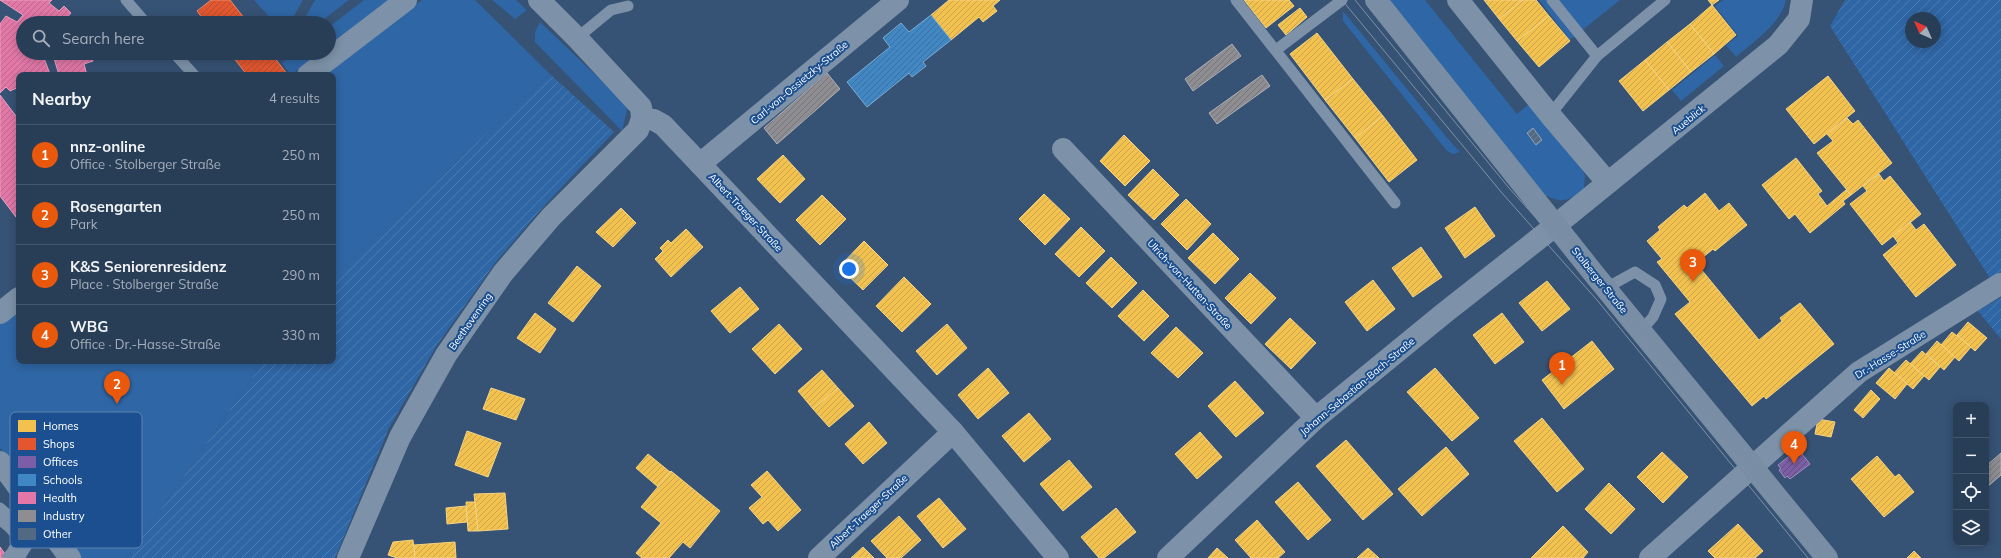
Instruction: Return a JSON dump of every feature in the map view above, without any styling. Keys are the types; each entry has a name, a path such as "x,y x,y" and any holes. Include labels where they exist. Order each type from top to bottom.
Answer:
{"main road":[{"name":"Stolberger Straße","path":"1376,0 1606,288 1827,558"}],"street":[{"path":"336,54 406,0"},
{"path":"539,0 578,38 641,107 642,118"},
{"name":"Carl-von-Ossietzky-Straße","path":"700,164 898,0"},
{"path":"1458,0 1550,115 1608,183"},
{"name":"Aueblick","path":"1556,226 1778,45 1799,18 1802,0"},
{"path":"312,72 328,60"},
{"name":"Albert-Traeger-Straße","path":"642,118 654,120 663,125 700,164 953,432 1058,558"},
{"name":"Beethovenring","path":"348,558 400,437 446,354 503,273 551,216 638,130 642,118"},
{"name":"Ulrich-von-Hutten-Straße","path":"1063,150 1316,418"},
{"name":"Johann-Sebastian-Bach-Straße","path":"1168,558 1316,418 1442,314 1556,226"},
{"name":"Dr.-Hasse-Straße","path":"1650,558 1859,372 2001,284"},
{"path":"0,313 16,300"},
{"name":"Albert-Traeger-Straße","path":"819,558 953,432"},
{"path":"0,462 10,476"},
{"path":"63,548 70,558"}],"lane":[{"path":"126,0 140,16"},
{"path":"1236,0 1395,203"},
{"path":"1276,50 1342,0"},
{"path":"1552,0 1597,56"},
{"path":"1550,115 1597,56 1665,0"},
{"path":"578,38 611,10 628,6"},
{"path":"180,60 191,72"},
{"path":"1606,288 1635,272 1655,285 1661,299 1653,317 1641,331"},
{"path":"0,508 10,516"},
{"path":"0,520 10,526"},
{"path":"13,557 23,548"}],"shaded area":[{"path":"254,0 303,0 294,16 269,16"},
{"path":"315,0 349,0 328,16 306,16"},
{"path":"364,0 390,0 336,41 336,22"},
{"path":"422,0 475,0 550,74 336,275 336,72 327,72"},
{"path":"492,0 516,0 527,10 515,19"},
{"path":"1386,0 1425,0 1517,114 1529,104 1582,169 1585,176 1584,189 1572,198 1566,200 1551,198 1537,191"},
{"path":"1539,0 1620,0 1570,40"},
{"path":"1723,0 1786,0 1778,17 1766,32 1736,57 1726,45 1738,36 1715,6"},
{"path":"1845,0 2001,0 2001,274 1991,280 1830,26"},
{"path":"1343,11 1460,152 1453,154 1447,151 1343,21"},
{"path":"540,22 628,106 622,131 535,42 535,32"},
{"path":"1715,55 1724,66 1681,101 1672,90"},
{"path":"286,60 311,60 295,72 289,72 282,63"},
{"path":"550,74 614,132 542,208 495,263 437,345 389,428 335,558 127,558 134,548 142,548 142,536 262,364 336,364 336,275"},
{"path":"2001,297 2001,339 1978,311"},
{"path":"16,312 16,364 262,364 142,536 142,412 10,412 10,462 0,448 0,324"},
{"path":"74,548 134,548 127,558 81,558"}],"building: Homes":[{"path":"949,0 1000,0 993,6 997,11 983,22 979,17 951,40 931,15"},
{"path":"1244,0 1289,0 1294,6 1266,28"},
{"path":"1484,0 1523,0 1499,19"},
{"path":"1523,0 1536,0 1549,16 1517,41 1499,19"},
{"path":"1708,0 1719,0 1712,5"},
{"path":"1712,5 1736,35 1714,54 1690,24"},
{"path":"1300,8 1307,17 1286,35 1278,25"},
{"path":"1549,16 1570,41 1539,67 1517,41"},
{"path":"1690,24 1714,54 1691,72 1667,42"},
{"path":"1317,33 1353,79 1325,100 1290,54"},
{"path":"1667,42 1691,72 1669,90 1645,60"},
{"path":"1645,60 1669,90 1643,111 1619,81"},
{"path":"1828,76 1855,111 1814,144 1786,109"},
{"path":"1353,79 1383,116 1355,138 1325,100"},
{"path":"1383,116 1417,160 1389,182 1355,138"},
{"path":"1847,118 1853,124 1858,120 1892,163 1851,195 1817,153 1833,141 1827,134"},
{"path":"1124,135 1150,161 1125,186 1100,161"},
{"path":"783,155 805,179 780,203 757,179"},
{"path":"1796,158 1822,191 1818,194 1827,206 1846,190 1851,195 1843,201 1845,204 1810,233 1795,214 1789,219 1762,185"},
{"path":"1153,169 1179,195 1154,220 1128,195"},
{"path":"1879,174 1884,181 1890,176 1921,214 1882,245 1850,204 1867,191 1863,186"},
{"path":"1705,193 1719,211 1729,203 1747,225 1715,251 1713,249 1696,263 1759,340 1782,321 1780,318 1800,303 1834,344 1766,399 1764,396 1752,406 1675,314 1690,302 1657,262 1662,259 1647,241 1660,230 1658,227 1684,205 1687,208"},
{"path":"1044,194 1070,219 1045,245 1019,219"},
{"path":"822,195 846,219 820,245 796,220"},
{"path":"1186,199 1211,224 1187,250 1161,224"},
{"path":"1475,207 1495,236 1465,258 1445,228"},
{"path":"621,208 636,223 613,247 596,232"},
{"path":"1910,222 1916,230 1924,224 1956,265 1916,297 1883,255 1898,243 1893,236"},
{"path":"1081,227 1105,251 1079,277 1055,254"},
{"path":"686,229 703,247 671,277 655,259 663,251 660,248 668,240 671,243"},
{"path":"1213,233 1239,259 1215,284 1188,258"},
{"path":"864,241 888,265 863,290 839,267"},
{"path":"1421,247 1442,277 1413,297 1392,268"},
{"path":"1111,257 1137,283 1112,308 1086,283"},
{"path":"577,266 601,286 573,322 548,303"},
{"path":"1250,273 1276,298 1251,324 1225,298"},
{"path":"904,277 931,304 902,332 876,306"},
{"path":"1373,280 1395,309 1367,331 1345,302"},
{"path":"1547,281 1570,309 1542,331 1519,303"},
{"path":"740,287 759,309 730,333 711,311"},
{"path":"1143,290 1169,316 1144,341 1118,316"},
{"path":"535,313 556,329 540,353 517,338"},
{"path":"1502,313 1524,342 1495,364 1473,335"},
{"path":"1290,318 1316,343 1291,369 1265,344"},
{"path":"1968,322 1987,338 1975,351 1957,335"},
{"path":"779,324 802,349 775,374 752,349"},
{"path":"947,324 967,348 937,375 916,351"},
{"path":"1176,327 1203,353 1178,378 1151,353"},
{"path":"1952,332 1971,347 1959,361 1941,345"},
{"path":"1592,341 1614,369 1564,409 1542,380"},
{"path":"1937,341 1955,357 1944,370 1926,354"},
{"path":"1922,351 1940,367 1929,380 1910,364"},
{"path":"1906,360 1924,376 1913,389 1894,373"},
{"path":"988,368 1009,393 978,419 958,395"},
{"path":"1435,368 1479,418 1452,441 1407,392"},
{"path":"1889,368 1907,384 1895,399 1876,383"},
{"path":"822,370 838,388 813,409 798,391"},
{"path":"1235,381 1264,413 1236,437 1208,406"},
{"path":"491,388 525,399 516,420 483,409"},
{"path":"838,388 854,406 829,427 813,409"},
{"path":"1871,390 1880,399 1863,418 1854,410"},
{"path":"1029,413 1051,439 1024,462 1002,436"},
{"path":"1542,418 1584,469 1557,492 1514,441"},
{"path":"1818,419 1835,422 1831,437 1815,434"},
{"path":"869,422 887,443 863,464 845,444"},
{"path":"467,431 501,443 488,477 455,465"},
{"path":"1200,432 1222,457 1197,479 1175,454"},
{"path":"1346,440 1393,494 1363,520 1316,466"},
{"path":"1446,447 1469,474 1422,516 1398,489"},
{"path":"1662,452 1688,477 1663,503 1637,477"},
{"path":"648,454 670,472 658,487 636,468"},
{"path":"1877,456 1895,477 1899,474 1914,492 1884,517 1851,479"},
{"path":"1069,460 1092,487 1063,511 1040,484"},
{"path":"671,471 720,511 690,548 683,542 669,558 642,558 636,553 661,523 641,507"},
{"path":"767,471 801,510 778,531 768,520 763,524 749,508 762,497 751,485"},
{"path":"1298,482 1331,520 1308,540 1275,502"},
{"path":"1609,483 1635,509 1611,534 1585,509"},
{"path":"505,493 508,529 478,531 474,494"},
{"path":"939,498 966,529 943,548 917,516"},
{"path":"466,502 475,502 478,531 468,531"},
{"path":"466,506 467,522 447,524 446,508"},
{"path":"1116,508 1136,532 1104,558 1099,558 1081,537"},
{"path":"899,516 921,540 901,558 887,558 871,541"},
{"path":"1257,520 1285,552 1278,558 1251,558 1235,540"},
{"path":"1738,524 1763,551 1755,558 1715,558 1708,551"},
{"path":"1563,526 1588,552 1583,558 1531,558"},
{"path":"413,540 415,558 397,558 388,555 393,542"},
{"path":"455,542 456,558 415,558 414,545"},
{"path":"863,547 874,558 851,558"},
{"path":"1217,548 1228,558 1208,558"},
{"path":"1368,548 1379,558 1357,558"},
{"path":"1914,551 1921,558 1907,558"}],"building: Shops":[{"path":"211,0 230,0 243,16 201,16 197,11"},
{"path":"235,60 276,60 285,72 245,72"}],"building: Offices":[{"path":"1798,449 1810,464 1790,479 1787,476 1785,478 1779,470 1781,469 1778,465"}],"building: Schools":[{"path":"931,15 951,40 923,62 926,66 912,77 909,73 867,107 847,82 890,47 883,38 901,23 909,32"}],"building: Health":[{"path":"0,0 52,0 49,3 59,11 64,6 71,13 68,16 22,16 23,15"},
{"path":"6,16 16,21 16,60 45,60 49,72 16,72 16,88 10,91 6,87 0,93 0,24"},
{"path":"54,60 93,60 84,64 86,72 58,72"},
{"path":"0,95 16,116 16,217 0,196"},
{"path":"0,547 8,558 0,558"}],"building: Industry":[{"path":"1232,44 1241,56 1193,91 1185,79"},
{"path":"827,73 840,89 777,144 764,128"},
{"path":"1262,75 1270,86 1217,124 1209,113"},
{"path":"2001,453 2001,475 1989,485 1989,474 1989,463"}],"building: Other":[{"path":"1533,128 1542,140 1536,145 1527,133"}],"tram line":[{"path":"1342,0 1502,193 1597,300 1808,558"},
{"path":"1355,0 1509,188 1572,258 1817,558"}],"place":[{"name":"K&S Seniorenresidenz","path":"1693,282"},
{"name":"nnz-online","path":"1562,385"},
{"name":"Rosengarten","path":"117,404"},
{"name":"WBG","path":"1794,464"}]}
